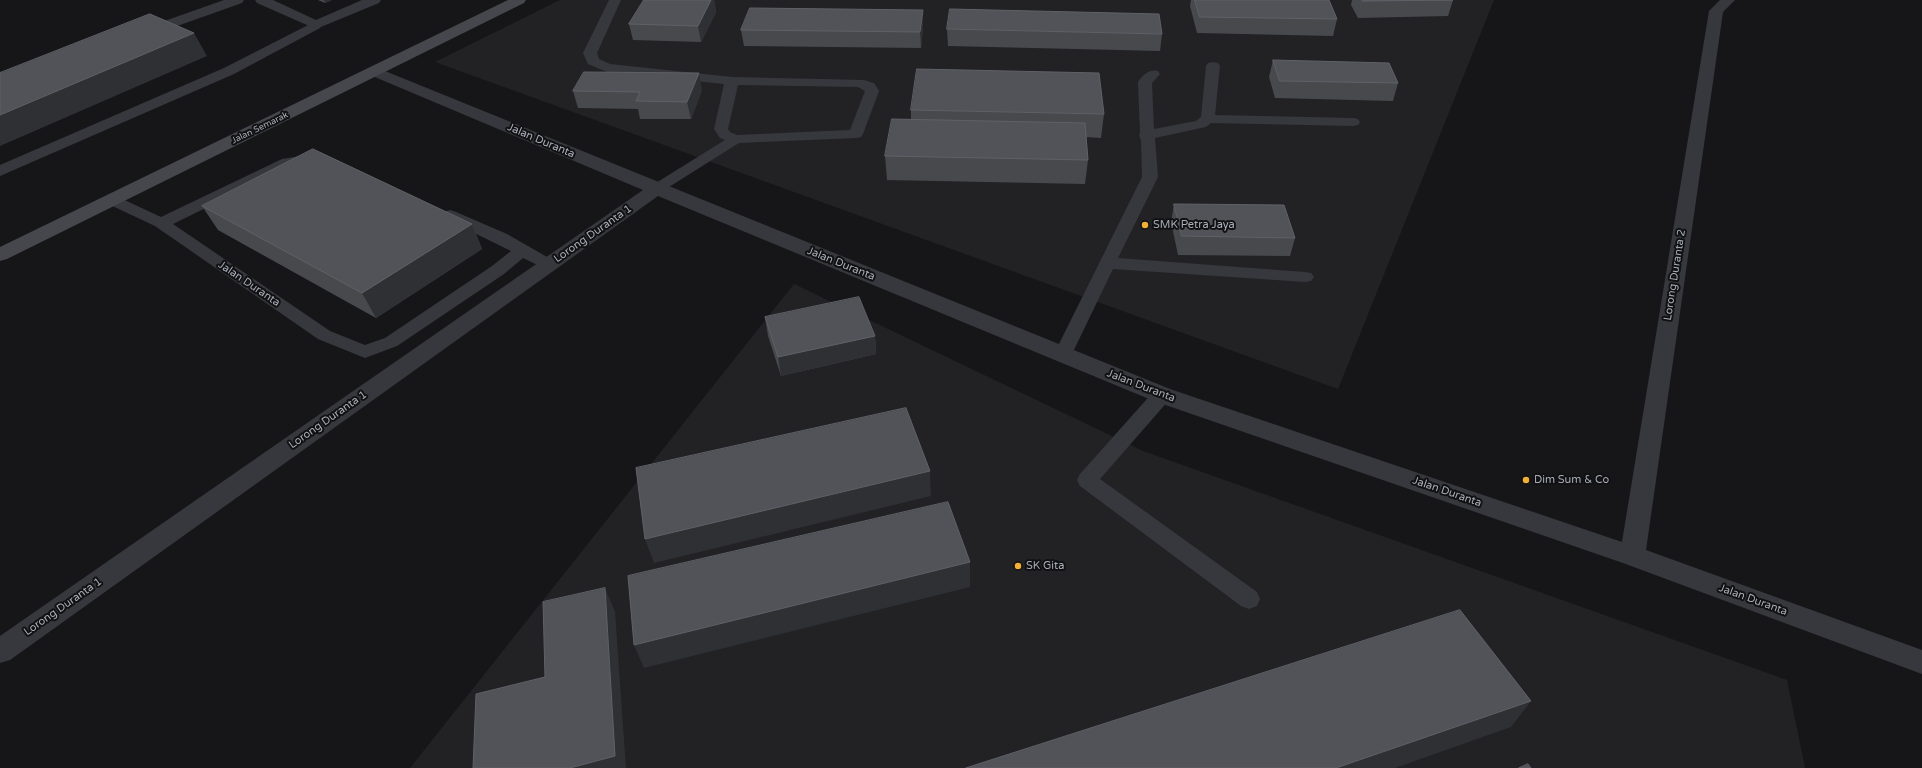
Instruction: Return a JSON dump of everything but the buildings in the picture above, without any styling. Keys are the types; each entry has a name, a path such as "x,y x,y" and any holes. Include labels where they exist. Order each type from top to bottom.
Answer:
{"main road":[{"name":"Jalan Semarak","path":"0,255 519,0"}],"street":[{"path":"129,39 237,0"},
{"path":"262,0 316,25 374,0"},
{"name":"Lorong Duranta 2","path":"1632,556 1716,11 1728,0"},
{"name":"Jalan Duranta","path":"375,72 656,189 1162,395 1632,556 1922,662"},
{"name":"Lorong Duranta 1","path":"0,651 656,189"}],"lane":[{"path":"615,0 590,53 593,61 607,68 732,81 859,83 869,86 872,91 856,134 736,139 725,135 721,129 732,81"},
{"path":"0,171 229,71 316,25"},
{"path":"1208,119 1213,66"},
{"path":"1063,354 1150,177 1150,157 1146,135 1144,82 1153,74"},
{"path":"1146,135 1201,124 1208,119 1353,122"},
{"path":"656,189 736,139"},
{"path":"160,224 287,162 315,158 321,160"},
{"name":"Jalan Duranta","path":"112,200 160,224 324,335 365,352 391,342 498,270 522,250"},
{"path":"438,210 522,250 548,265"},
{"path":"1108,263 1305,276"},
{"path":"1162,395 1087,480 1249,599"}],"shaded area":[{"name":"SMK Petra Jaya","path":"560,0 1494,0 1338,389 435,62"},
{"name":"SK Gita","path":"794,284 1143,451 1787,680 1805,768 410,768"}],"place":[{"name":"SMK Petra Jaya","path":"1145,225"},
{"name":"Dim Sum & Co","path":"1526,480"},
{"name":"SK Gita","path":"1018,566"}]}
